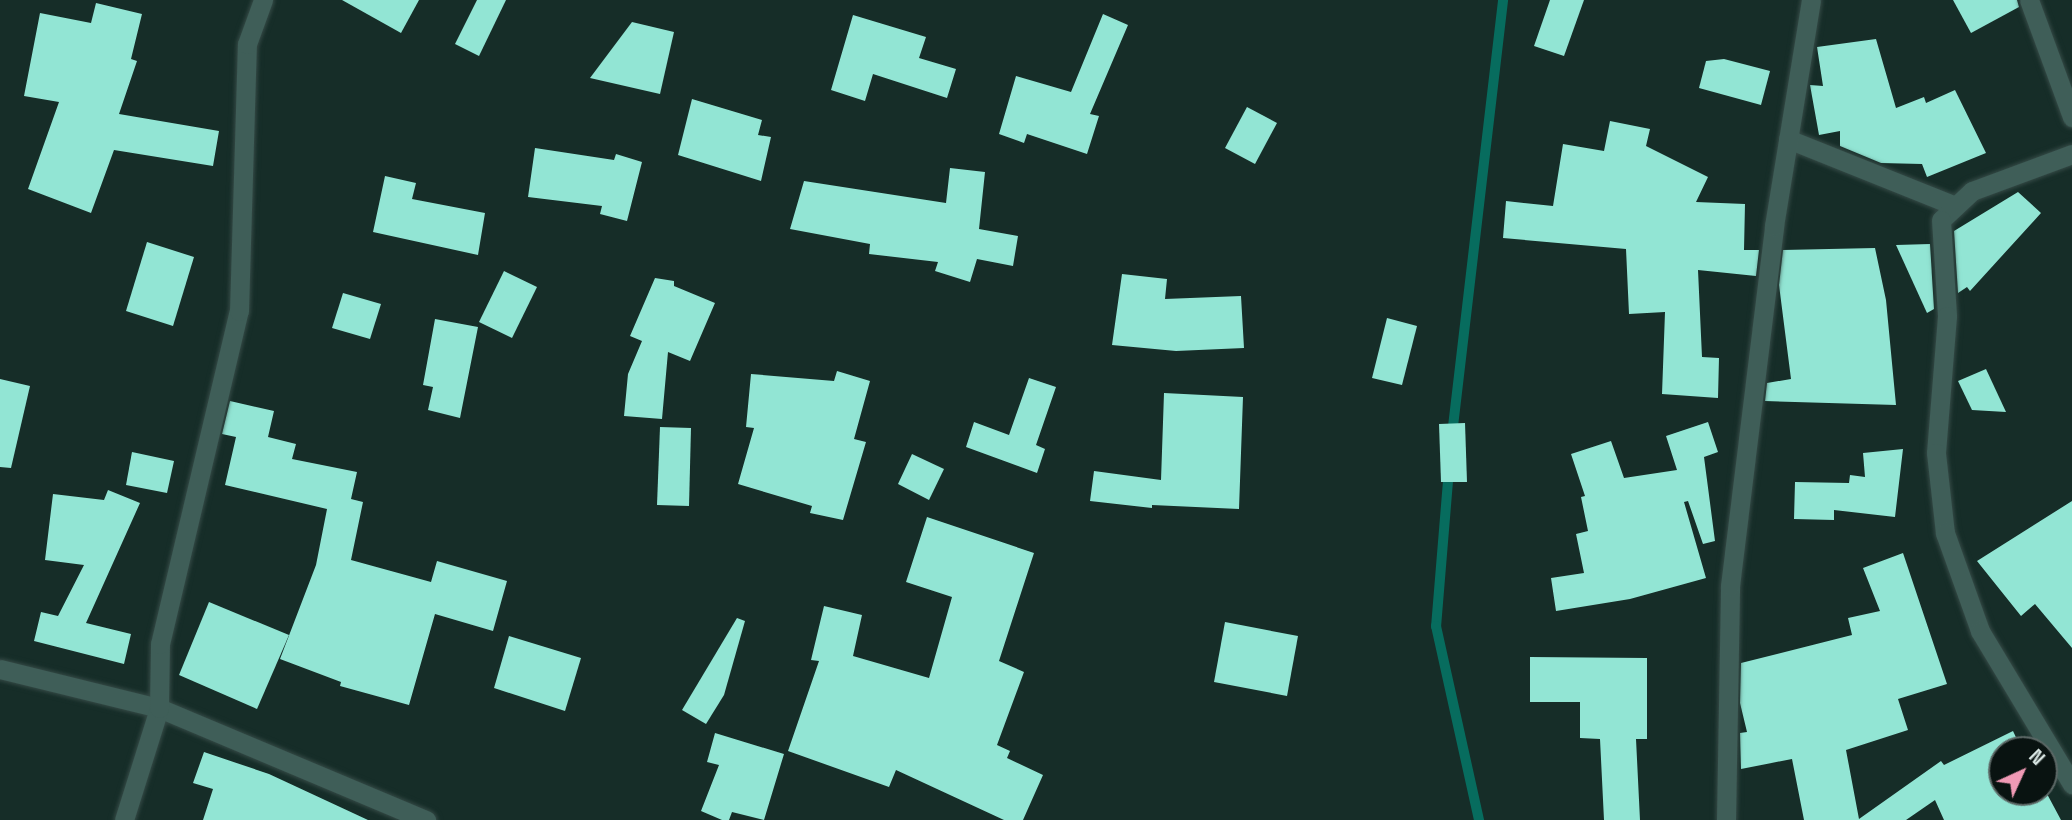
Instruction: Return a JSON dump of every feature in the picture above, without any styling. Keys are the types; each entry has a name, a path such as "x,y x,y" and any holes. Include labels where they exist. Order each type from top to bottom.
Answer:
{"street":[{"path":"124,820 159,708 160,644 239,311 247,44 263,0"},
{"path":"1726,820 1730,586 1788,139 1811,0"},
{"path":"2029,0 2072,117"},
{"path":"1788,139 1953,205"},
{"path":"2072,154 1972,191 1953,205 1941,220 1947,316 1936,453 1945,533 1980,631 2072,784"},
{"path":"0,669 159,708 426,820"}],"building":[{"path":"342,0 419,0 401,33"},
{"path":"477,0 506,0 479,56 455,44"},
{"path":"1550,0 1584,0 1564,56 1534,46"},
{"path":"1953,0 2017,0 2019,7 1971,33"},
{"path":"96,3 142,14 131,59 137,61 119,114 219,131 213,166 114,150 91,213 28,189 59,102 24,96 40,13 91,23"},
{"path":"1103,14 1128,25 1090,114 1099,116 1087,154 1027,134 1024,143 999,134 1016,76 1071,92"},
{"path":"853,15 926,37 919,58 956,69 947,98 873,74 865,101 831,90"},
{"path":"632,22 674,32 660,94 590,78"},
{"path":"1876,39 1896,108 1924,97 1926,103 1955,90 1986,153 1927,177 1922,164 1881,163 1840,146 1840,131 1819,135 1810,85 1823,86 1817,47"},
{"path":"1724,59 1770,71 1761,105 1699,88 1706,61"},
{"path":"692,99 762,120 758,135 771,137 761,181 678,155"},
{"path":"1247,107 1277,123 1255,164 1225,148"},
{"path":"1610,121 1650,129 1646,146 1708,177 1696,202 1745,204 1744,250 1759,250 1756,276 1698,270 1702,357 1719,358 1718,398 1662,394 1665,312 1629,314 1626,249 1503,238 1506,201 1553,206 1563,144 1604,151"},
{"path":"535,148 614,160 616,154 642,162 627,221 600,214 602,206 528,197"},
{"path":"950,168 985,172 979,229 1018,236 1013,266 977,259 970,282 935,271 938,262 869,254 870,244 790,229 804,181 946,203"},
{"path":"385,176 416,183 412,199 485,213 478,255 373,232"},
{"path":"2018,192 2041,213 1970,291 1967,287 1958,293 1954,231"},
{"path":"147,242 194,257 173,326 126,311"},
{"path":"1930,244 1934,309 1927,313 1896,245"},
{"path":"1875,248 1886,300 1896,405 1765,401 1767,383 1791,379 1779,285 1783,250"},
{"path":"504,271 537,287 512,338 479,322"},
{"path":"1122,274 1167,279 1165,299 1241,296 1244,348 1176,351 1112,345"},
{"path":"655,278 674,281 674,286 715,303 690,361 668,352 662,419 624,416 628,374 642,341 630,336"},
{"path":"343,293 381,304 370,339 332,328"},
{"path":"1387,318 1417,326 1402,385 1372,378"},
{"path":"435,319 478,327 460,418 428,410 433,387 423,385"},
{"path":"1986,369 2006,412 1972,410 1958,381"},
{"path":"837,371 870,381 854,439 866,442 843,520 810,513 812,506 738,484 754,428 746,427 751,374 834,381"},
{"path":"1029,378 1056,387 1036,445 1045,449 1037,473 966,447 974,422 1009,435"},
{"path":"0,379 30,386 11,468 0,467"},
{"path":"1164,393 1243,397 1239,509 1152,505 1152,508 1090,501 1094,471 1161,480"},
{"path":"230,401 274,411 268,437 296,444 292,459 357,472 351,499 363,502 351,560 431,582 437,561 507,581 493,631 435,614 409,705 340,686 341,682 280,659 316,565 327,509 225,485 236,437 222,434"},
{"path":"1708,422 1718,452 1704,457 1715,541 1703,544 1688,501 1684,502 1706,578 1630,599 1556,611 1551,578 1584,573 1576,534 1588,531 1581,497 1585,496 1571,454 1611,441 1624,478 1677,470 1666,436"},
{"path":"1465,423 1467,482 1441,482 1439,424"},
{"path":"660,427 691,428 689,506 657,505"},
{"path":"1903,449 1895,517 1834,510 1834,520 1794,519 1795,482 1849,483 1850,475 1865,477 1863,453"},
{"path":"132,452 174,461 167,493 126,485"},
{"path":"912,454 944,469 929,500 898,484"},
{"path":"108,490 140,503 86,623 131,634 124,664 34,641 41,612 58,616 84,565 45,560 53,494 104,500"},
{"path":"2072,501 2072,648 2035,604 2021,616 1977,561"},
{"path":"927,517 1034,553 999,661 1024,672 997,745 1010,751 1007,758 1043,775 1023,820 1004,820 896,770 889,787 788,751 819,661 811,660 824,606 862,615 853,656 929,678 952,597 906,582"},
{"path":"1903,553 1947,684 1898,699 1908,730 1846,750 1859,819 1941,761 1944,765 1988,743 1988,806 2054,806 2061,820 1944,820 1935,800 1906,820 1804,820 1792,759 1741,769 1740,733 1747,732 1740,703 1741,663 1852,635 1848,618 1880,611 1863,568"},
{"path":"209,602 289,635 257,709 179,675"},
{"path":"737,618 745,621 724,695 706,724 682,710"},
{"path":"1225,622 1298,636 1287,696 1214,682"},
{"path":"509,636 581,658 565,711 494,688"},
{"path":"1530,657 1647,658 1647,739 1636,739 1640,820 1604,820 1600,739 1580,738 1580,702 1530,702"},
{"path":"2013,731 2015,736 2003,736"},
{"path":"715,733 784,754 764,820 732,812 729,820 722,820 701,811 719,765 707,762"},
{"path":"204,752 269,774 368,820 203,820 213,789 193,783"}],"waterway":[{"path":"1452,435 1503,0"},
{"path":"1449,469 1436,626 1479,820"}]}
